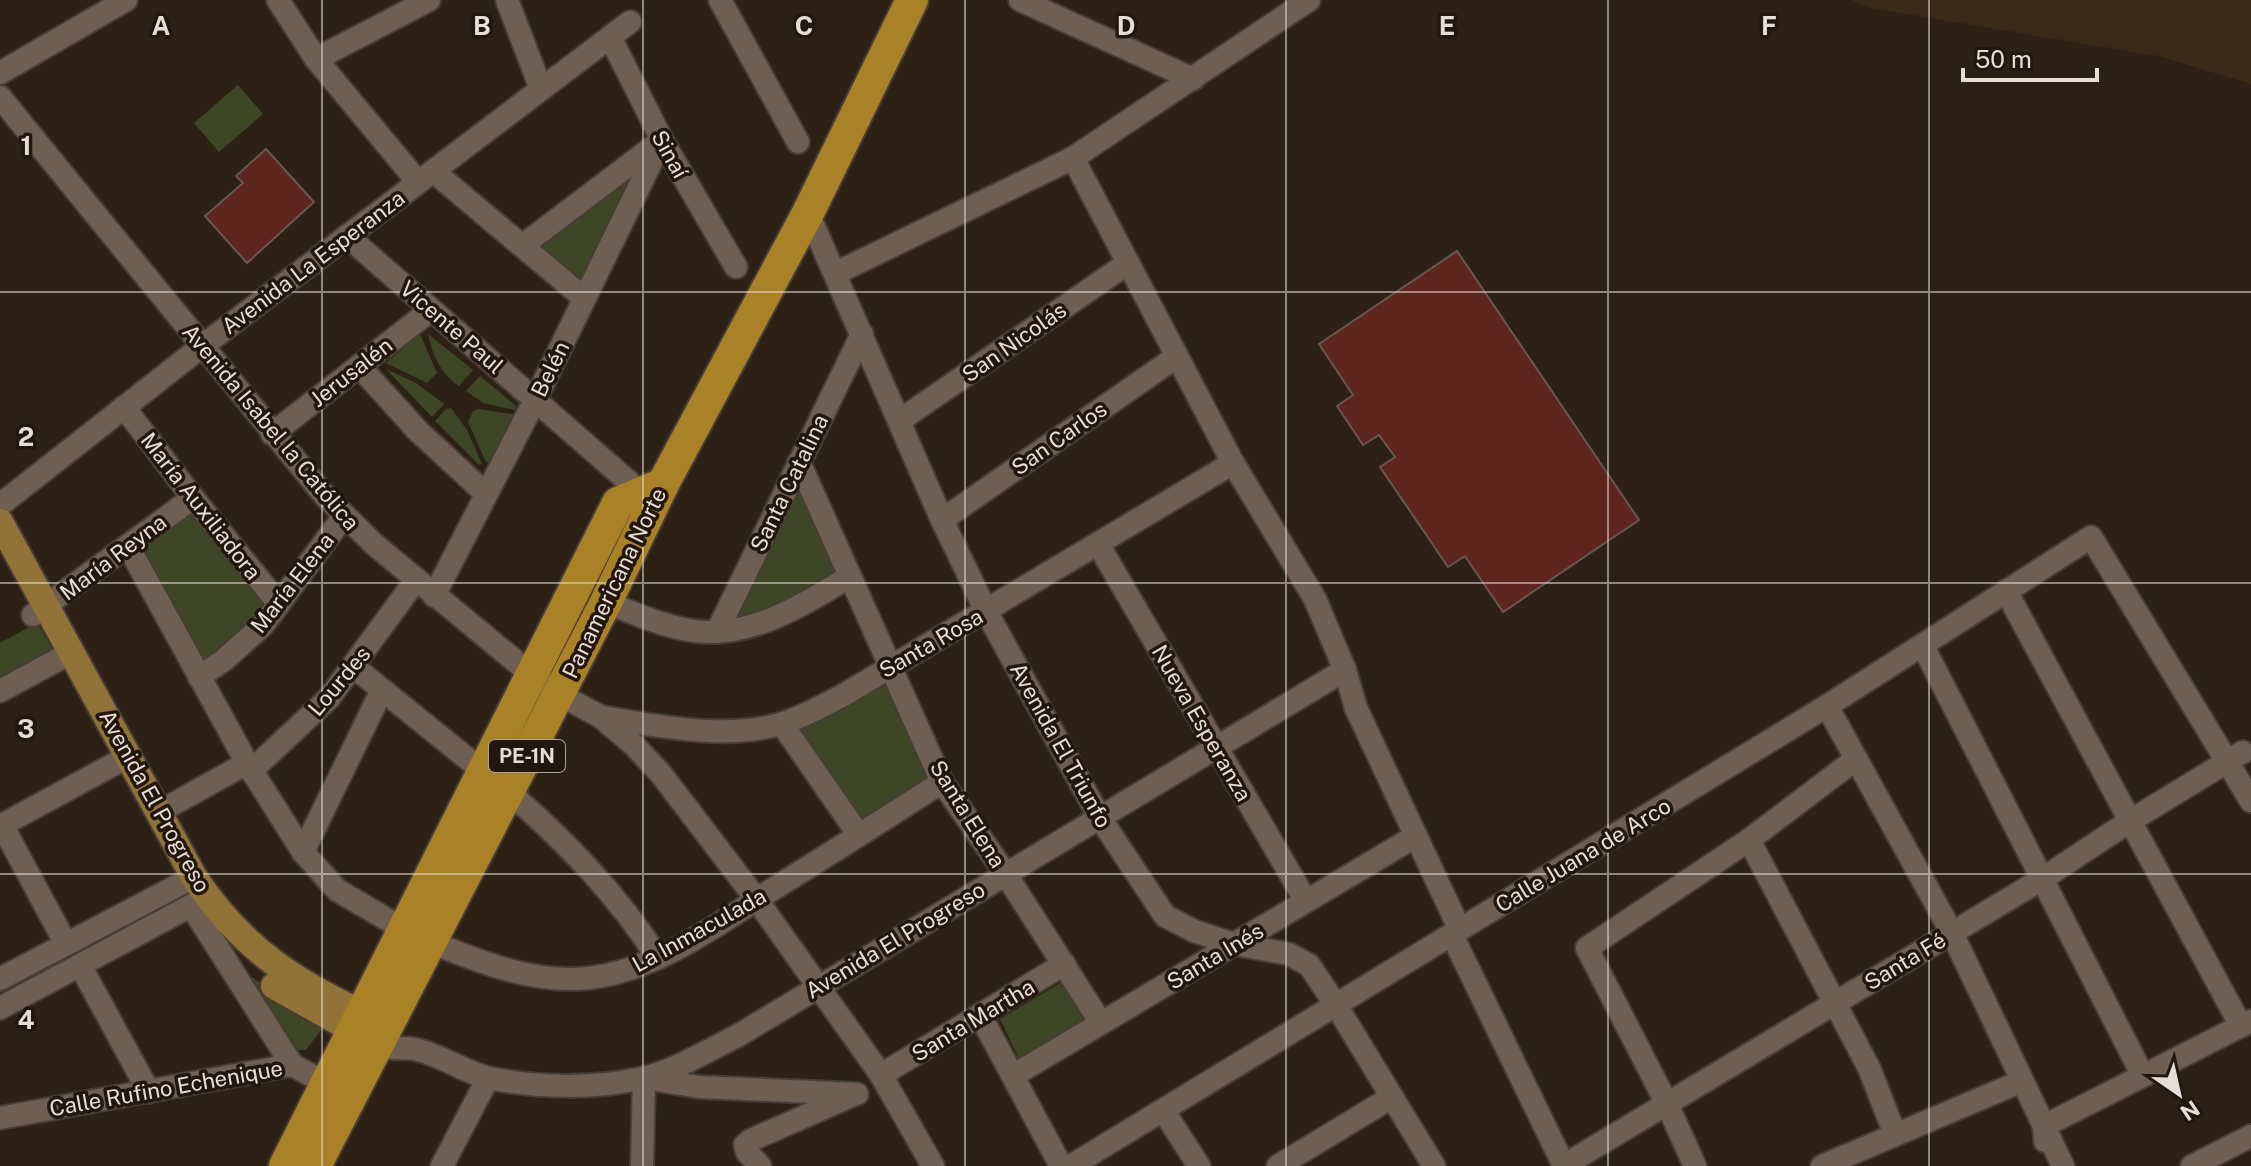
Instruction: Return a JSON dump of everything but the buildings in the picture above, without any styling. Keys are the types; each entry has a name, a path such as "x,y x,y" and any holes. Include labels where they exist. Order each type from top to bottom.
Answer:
{"highway":[{"name":"Panamericana Norte","path":"496,782 559,694 663,484 808,213 912,0"},
{"path":"623,492 663,484"},
{"name":"Panamericana Norte","path":"315,1166 371,1029 496,782 532,675 623,492"},
{"name":"Panamericana Norte","path":"285,1166 328,1084 371,1029"}],"main road":[{"name":"Avenida El Progreso","path":"0,522 40,611 193,891 271,963 371,1029"},
{"name":"Avenida El Progreso","path":"0,555 40,611"},
{"name":"Avenida El Progreso","path":"122,760 159,812 193,891"}],"street":[{"path":"0,73 126,0"},
{"path":"278,0 316,59 425,177 522,246 584,298"},
{"path":"316,59 429,0"},
{"path":"507,0 541,89"},
{"path":"720,0 798,142"},
{"path":"1020,0 1193,79"},
{"path":"836,273 1073,158 1309,0"},
{"name":"Avenida La Esperanza","path":"0,505 201,347 630,22"},
{"name":"Sinaí","path":"610,37 662,140 736,267"},
{"name":"Avenida Isabel la Católica","path":"0,97 272,434 344,516 434,596 532,675 601,717 633,744 661,774 757,900 883,1079 933,1166"},
{"path":"522,246 662,140"},
{"name":"Belén","path":"434,596 535,400 662,140"},
{"path":"1073,158 1233,463 1315,599 1345,670 1356,708 1564,1166"},
{"name":"Avenida El Triunfo","path":"808,213 942,520 986,611 1100,818 1165,916 1194,931 1234,944 1289,954 1309,965 1434,1166"},
{"name":"Vicente Paul","path":"347,236 535,400 623,492"},
{"name":"San Nicolás","path":"899,421 1128,263"},
{"name":"Jerusalén","path":"272,434 431,310"},
{"name":"Santa Catalina","path":"717,632 862,334"},
{"name":"San Carlos","path":"942,520 1176,357"},
{"path":"359,366 418,431 485,493"},
{"name":"María Auxiliadora","path":"124,407 279,604"},
{"name":"Santa Elena","path":"799,462 942,782 1005,873 1101,1023"},
{"name":"Santa Rosa","path":"601,717 706,730 756,729 782,724 842,696 1233,463"},
{"name":"María Reyna","path":"40,611 193,498"},
{"name":"María Elena","path":"199,677 263,625 344,516"},
{"name":"Calle Juana de Arco","path":"1071,1166 1827,706 2091,537 2236,757"},
{"name":"Nueva Esperanza","path":"1098,544 1306,901"},
{"name":"La Inmaculada","path":"128,546 249,767 303,852 337,890 418,936 478,962 553,977 586,978 618,973 658,958 757,900 942,782"},
{"path":"606,602 689,631 717,632 775,618 849,577"},
{"name":"Lourdes","path":"159,812 249,767 319,707 354,667 416,580"},
{"path":"2006,591 2130,821 2246,1023 2044,1126"},
{"path":"1923,646 2143,1076"},
{"path":"0,691 65,656"},
{"path":"354,667 496,782 584,862 641,932 658,958"},
{"name":"Avenida El Progreso","path":"371,1029 394,1050 413,1048 488,1078 545,1085 644,1078 739,1035 1345,670"},
{"path":"303,852 382,690"},
{"path":"1827,706 1952,933 2063,1166"},
{"path":"782,724 859,835"},
{"path":"2236,757 2251,801"},
{"name":"Santa Fé","path":"1564,1166 2042,879 2236,757"},
{"path":"1695,1166 1667,1104 1587,948 1749,840 1856,759"},
{"path":"66,944 1,826 122,760"},
{"name":"Santa Inés","path":"1014,1075 1416,836"},
{"path":"1749,840 1869,1068 1895,1134"},
{"path":"0,979 66,944 193,891"},
{"path":"0,1008 81,967 193,891"},
{"name":"Avenida El Progreso","path":"193,891 292,1065"},
{"name":"Santa Martha","path":"760,1166 747,1152 745,1145 751,1140 857,1094 1064,964"},
{"path":"81,967 149,1092"},
{"path":"980,1015 1061,1166"},
{"name":"Calle Rufino Echenique","path":"0,1118 292,1065 328,1084"},
{"path":"442,1166 488,1078"},
{"path":"642,1166 644,1078 699,1087 857,1094"},
{"path":"1822,1166 2022,1081"},
{"path":"1278,1166 1302,1160 1392,1097"},
{"path":"1163,1110 1199,1166"},
{"path":"2044,1126 2047,1166"},
{"path":"2192,1166 2251,1136"}],"shaded area":[{"path":"1851,0 2251,0 2251,84 2158,56 1871,8"}],"green space":[{"path":"238,85 263,114 219,152 194,123"},
{"path":"644,164 582,281 533,245"},
{"path":"420,334 437,373 427,383 386,363"},
{"path":"428,334 473,370 459,386 438,363"},
{"path":"386,369 416,383 444,404 432,417"},
{"path":"480,376 516,406 515,410 483,403 466,391"},
{"path":"451,408 467,430 482,464 479,465 435,421"},
{"path":"479,409 517,415 490,463 486,462 468,422 473,411"},
{"path":"798,478 839,572 780,607 733,618"},
{"path":"192,505 272,603 200,667 136,546"},
{"path":"37,623 56,655 0,685 0,643"},
{"path":"890,677 938,777 860,827 790,728"},
{"path":"247,974 319,1022 321,1030 306,1050 298,1050"},
{"path":"1067,979 1094,1020 1021,1063 1000,1019"}]}
